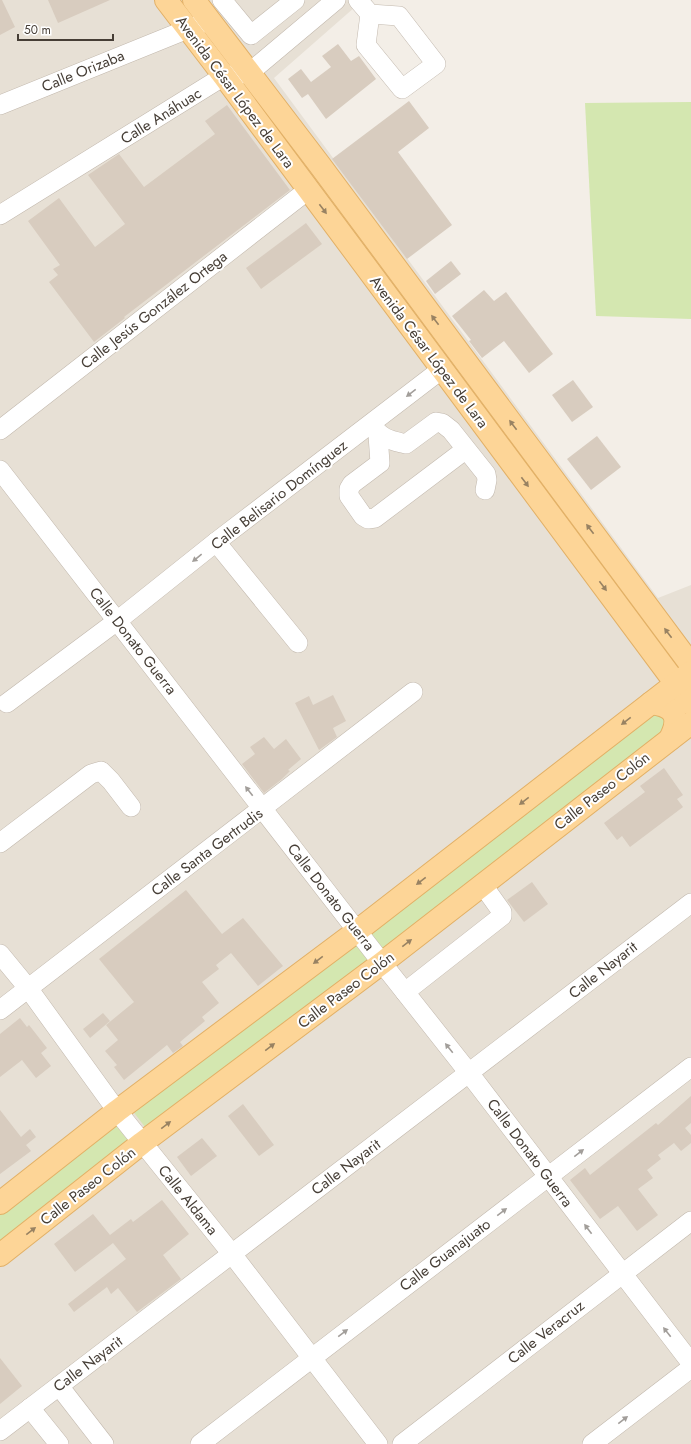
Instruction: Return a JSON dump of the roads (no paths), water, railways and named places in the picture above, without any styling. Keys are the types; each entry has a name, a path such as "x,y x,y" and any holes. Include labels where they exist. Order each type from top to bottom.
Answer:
{"main road":[{"name":"Avenida César López de Lara","path":"166,0 507,457 683,678 691,704"},
{"name":"Avenida César López de Lara","path":"194,0 691,665"},
{"path":"0,1203 117,1111 357,930 683,678"},
{"path":"651,703 665,705 675,716 676,725 670,739"},
{"name":"Calle Paseo Colón","path":"0,1255 142,1143 382,963 691,723"}],"street":[{"path":"222,0 251,35 295,0"},
{"path":"249,73 331,2"},
{"name":"Calle Orizaba","path":"0,105 210,20"},
{"name":"Calle Anáhuac","path":"0,215 224,76 249,73"},
{"name":"Calle Jesús González Ortega","path":"0,430 308,190"},
{"name":"Calle Belisario Domínguez","path":"7,703 117,622 216,542 374,429 442,369"},
{"path":"465,450 375,518 368,519 363,516 348,496 349,489 352,484 436,422 442,423 451,430 465,450 485,482 507,457"},
{"path":"374,429 391,441 406,444"},
{"path":"374,429 380,463"},
{"name":"Calle Donato Guerra","path":"0,470 382,963 470,1073 691,1363"},
{"path":"216,542 298,643"},
{"name":"Calle Santa Gertrudis","path":"0,1010 413,692"},
{"path":"0,843 92,774 101,772 111,780 131,807"},
{"path":"405,992 502,916 502,912 482,884"},
{"name":"Calle Nayarit","path":"0,1431 691,903"},
{"name":"Calle Aldama","path":"0,954 28,988 117,1111 312,1356 378,1444"},
{"name":"Calle Guanajuato","path":"200,1444 312,1356 691,1067"},
{"name":"Calle Veracruz","path":"402,1444 691,1221"},
{"path":"592,1444 691,1368"},
{"path":"58,1386 104,1444"},
{"path":"30,1408 59,1444"}]}
